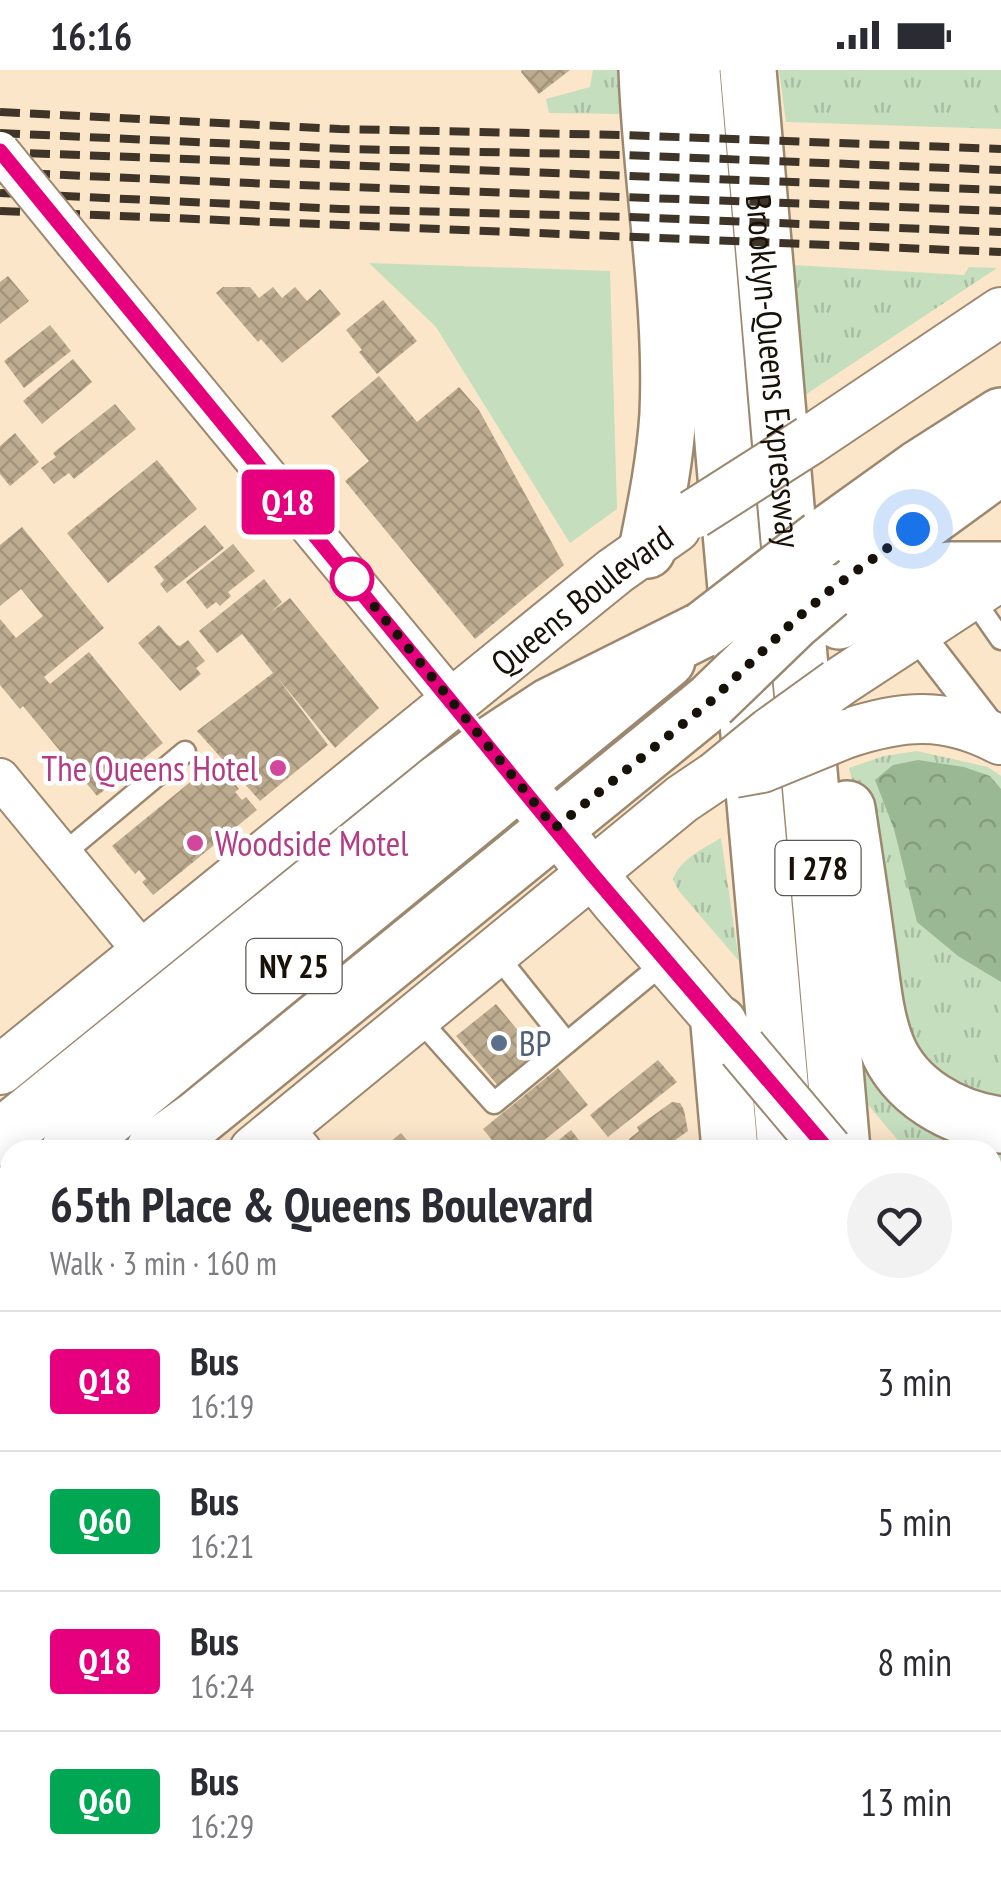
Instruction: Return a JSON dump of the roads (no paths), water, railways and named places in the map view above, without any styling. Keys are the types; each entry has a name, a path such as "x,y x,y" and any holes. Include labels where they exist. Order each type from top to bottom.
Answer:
{"main road":[{"path":"647,550 660,491 668,412 648,70"},
{"name":"Brooklyn-Queens Expressway","path":"692,70 785,1140"},
{"name":"Brooklyn-Queens Expressway","path":"748,70 818,601 842,1140"},
{"path":"0,1138 436,785 504,764 550,706 704,629 918,468 1001,416"},
{"path":"818,601 1001,466"},
{"path":"818,601 950,570 991,581"},
{"path":"818,601 875,1000 888,1049 898,1067 925,1095 962,1117 1001,1125"},
{"name":"NY 25","path":"108,1140 196,1120 710,702 810,643 818,601"},
{"name":"NY 25","path":"108,1140 504,764"},
{"path":"730,1036 730,1140"}],"street":[{"path":"0,151 592,874 819,1140"},
{"name":"Queens Boulevard","path":"0,1070 615,571 694,514 1001,312"},
{"path":"282,1140 417,1017 682,800 838,683 991,581"},
{"path":"916,632 994,731"},
{"path":"716,776 762,768 880,722 922,718 994,731"},
{"path":"0,778 144,953"}],"lane":[{"path":"991,581 1001,640"},
{"path":"63,854 184,752"},
{"path":"496,954 567,1043"},
{"path":"417,1017 494,1103 666,962"}],"railway":[{"path":"0,112 340,129 1001,149"},
{"path":"0,133 347,149 1001,170"},
{"path":"0,152 1001,190"},
{"path":"0,172 1001,211"},
{"path":"0,193 1001,232"},
{"path":"0,211 1001,252"}],"place":[{"name":"The Queens Hotel","path":"278,768"},
{"name":"Woodside Motel","path":"195,843"},
{"name":"BP","path":"499,1043"}]}
